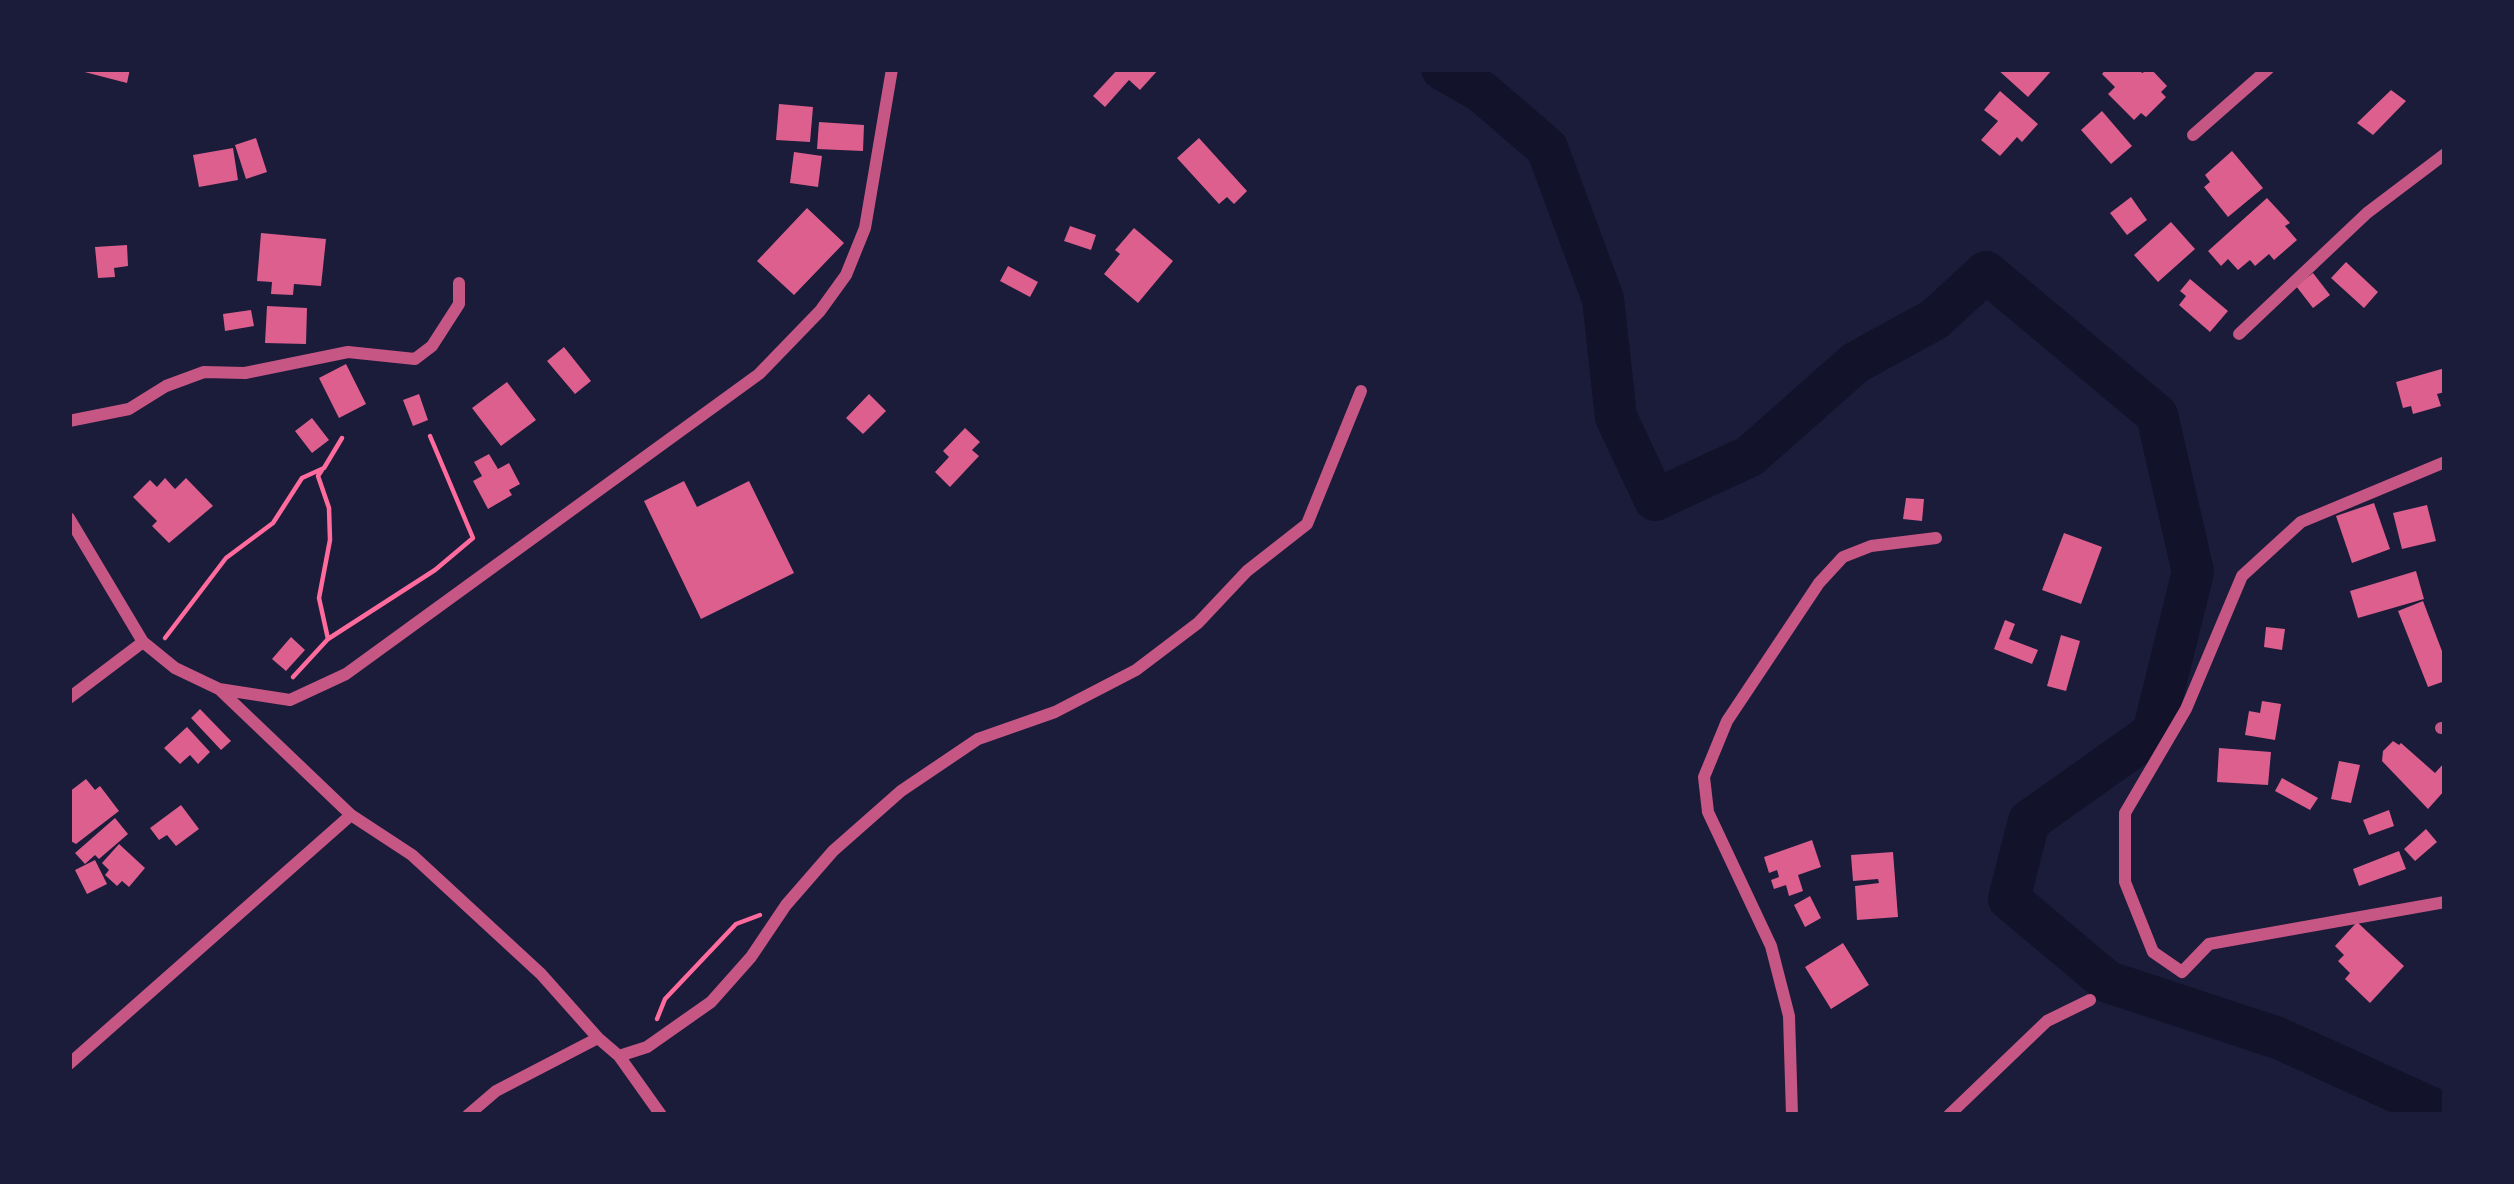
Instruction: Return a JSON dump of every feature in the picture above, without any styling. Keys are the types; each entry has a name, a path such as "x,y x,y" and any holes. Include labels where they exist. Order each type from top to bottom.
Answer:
{"street":[{"path":"69,518 148,646 175,668 219,689 290,700 346,674 698,422 760,374 820,311 846,275 865,228 892,69"},
{"path":"2193,135 2268,69"},
{"path":"2239,334 2367,213 2445,154"},
{"path":"69,421 129,409 166,386 204,372 245,373 348,352 415,359 432,346 459,304 459,283"},
{"path":"619,1056 647,1047 711,1002 752,957 786,904 833,851 901,791 978,739 1055,712 1136,670 1198,623 1247,571 1307,524 1361,391"},
{"path":"2445,462 2301,522 2242,575 2186,709 2125,812 2125,882 2153,952 2182,972 2209,944 2445,902"},
{"path":"1792,1115 1790,1016 1771,946 1708,812 1704,777 1727,721 1819,584 1843,557 1870,546 1936,538"},
{"path":"69,698 148,646"},
{"path":"219,689 350,815 412,856 541,974 619,1056 661,1115"},
{"path":"69,1064 350,815"},
{"path":"1949,1115 2047,1021 2090,1000"},
{"path":"468,1115 496,1091 598,1038"}],"path":[{"path":"290,700 291,679 328,639 435,570 473,538 430,436"},
{"path":"328,639 319,598 330,540 329,508 318,476 342,438"},
{"path":"148,646 185,617 226,558 273,523 302,478 324,468"},
{"path":"647,1047 665,999 736,924 786,904"}],"building":[{"path":"73,69 130,69 127,83"},
{"path":"1118,69 1159,69 1140,90 1129,80 1105,107 1093,96"},
{"path":"1997,69 2053,69 2028,97"},
{"path":"2106,69 2142,73 2151,69 2167,86 2161,92 2166,97 2146,117 2141,113 2134,120 2108,94 2115,87 2102,74"},
{"path":"2391,90 2406,101 2373,135 2357,123"},
{"path":"2000,91 2038,124 2000,156 1981,140 1998,121 1984,110"},
{"path":"779,104 813,107 810,142 776,140"},
{"path":"2102,111 2132,146 2111,164 2081,130"},
{"path":"819,122 864,125 863,151 817,149"},
{"path":"256,138 267,172 246,179 235,145"},
{"path":"1199,138 1247,191 1234,204 1227,197 1219,204 1177,158"},
{"path":"233,148 238,180 199,187 193,155"},
{"path":"2232,151 2263,188 2228,217 2204,187 2210,182 2205,175"},
{"path":"794,152 822,156 818,187 790,183"},
{"path":"2131,197 2147,220 2127,235 2110,213"},
{"path":"2267,198 2290,223 2285,226 2297,240 2274,260 2269,254 2255,266 2250,260 2238,270 2228,259 2221,266 2208,251"},
{"path":"807,208 844,243 794,295 757,261"},
{"path":"2171,222 2195,249 2158,282 2134,255"},
{"path":"1070,226 1096,235 1091,250 1064,241"},
{"path":"1134,228 1173,261 1138,303 1104,274 1120,254 1115,250"},
{"path":"261,233 326,239 321,286 294,284 293,295 271,294 272,282 257,281"},
{"path":"127,245 128,266 114,268 115,277 98,278 95,247"},
{"path":"2346,262 2378,292 2364,308 2331,278"},
{"path":"1008,266 1038,282 1030,297 1000,281"},
{"path":"2313,273 2330,295 2313,308 2296,286"},
{"path":"2190,279 2228,311 2210,332 2179,305 2186,296 2180,291"},
{"path":"267,306 307,308 306,344 265,343"},
{"path":"251,310 254,326 225,331 223,314"},
{"path":"564,347 591,381 575,394 547,361"},
{"path":"346,364 366,404 339,418 319,378"},
{"path":"2445,368 2445,392 2437,394 2441,406 2413,414 2411,406 2403,408 2396,382"},
{"path":"507,382 536,420 501,446 472,408"},
{"path":"419,394 428,420 413,426 403,400"},
{"path":"869,394 886,411 863,434 846,418"},
{"path":"312,418 329,440 312,453 295,431"},
{"path":"965,428 980,442 972,450 979,456 950,487 935,472 949,457 943,451"},
{"path":"489,454 498,469 509,463 520,484 509,490 512,495 488,509 473,481 482,476 474,462"},
{"path":"165,478 175,489 186,478 213,506 169,543 152,526 157,521 133,497 150,480 157,487"},
{"path":"684,481 697,507 749,481 794,573 701,619 644,501"},
{"path":"1906,498 1924,499 1922,521 1903,519"},
{"path":"2374,503 2390,549 2352,563 2336,516"},
{"path":"2427,505 2436,541 2402,549 2393,513"},
{"path":"2064,533 2102,547 2081,604 2042,590"},
{"path":"2416,571 2424,599 2358,618 2350,591"},
{"path":"2423,601 2445,659 2445,681 2428,687 2398,611"},
{"path":"2005,620 2015,624 2009,639 2038,650 2032,664 1994,649"},
{"path":"2266,627 2285,629 2282,650 2264,647"},
{"path":"2061,635 2080,641 2066,691 2047,686"},
{"path":"291,637 305,650 286,671 272,659"},
{"path":"2262,701 2281,704 2275,740 2245,735 2249,711 2260,713"},
{"path":"200,709 231,741 221,750 191,718"},
{"path":"187,727 210,752 198,764 190,755 180,764 164,748"},
{"path":"2393,741 2435,773 2445,762 2445,790 2428,809 2382,761 2383,751"},
{"path":"2219,748 2271,752 2268,785 2217,782"},
{"path":"2339,761 2360,765 2351,803 2331,799"},
{"path":"2282,778 2318,798 2310,810 2275,791"},
{"path":"86,779 95,790 100,786 119,811 76,844 69,840 69,792"},
{"path":"181,805 199,829 176,846 167,835 159,840 150,828"},
{"path":"2389,810 2394,826 2369,835 2363,820"},
{"path":"115,818 128,834 99,859 95,855 85,864 75,853"},
{"path":"2426,829 2437,842 2415,861 2404,849"},
{"path":"1812,840 1821,867 1798,875 1803,891 1789,896 1786,885 1774,889 1771,880 1779,877 1777,870 1769,873 1764,857"},
{"path":"119,844 145,868 129,887 122,881 117,886 105,875 109,870 102,863"},
{"path":"2399,851 2406,869 2359,886 2353,869"},
{"path":"1893,852 1898,917 1857,920 1855,886 1879,883 1878,879 1853,881 1851,855"},
{"path":"95,860 107,884 87,894 75,870"},
{"path":"1810,896 1821,918 1805,927 1794,905"},
{"path":"2357,922 2404,966 2370,1003 2345,979 2350,973 2338,961 2344,955 2335,946"},
{"path":"1843,943 1869,985 1831,1009 1805,967"}],"waterway":[{"path":"1442,69 1482,92 1547,148 1603,299 1616,417 1655,500 1750,456 1855,363 1935,319 1986,272 2157,415 2193,572 2153,733 2029,821 2009,899 2108,982 2278,1038 2445,1114"}]}
